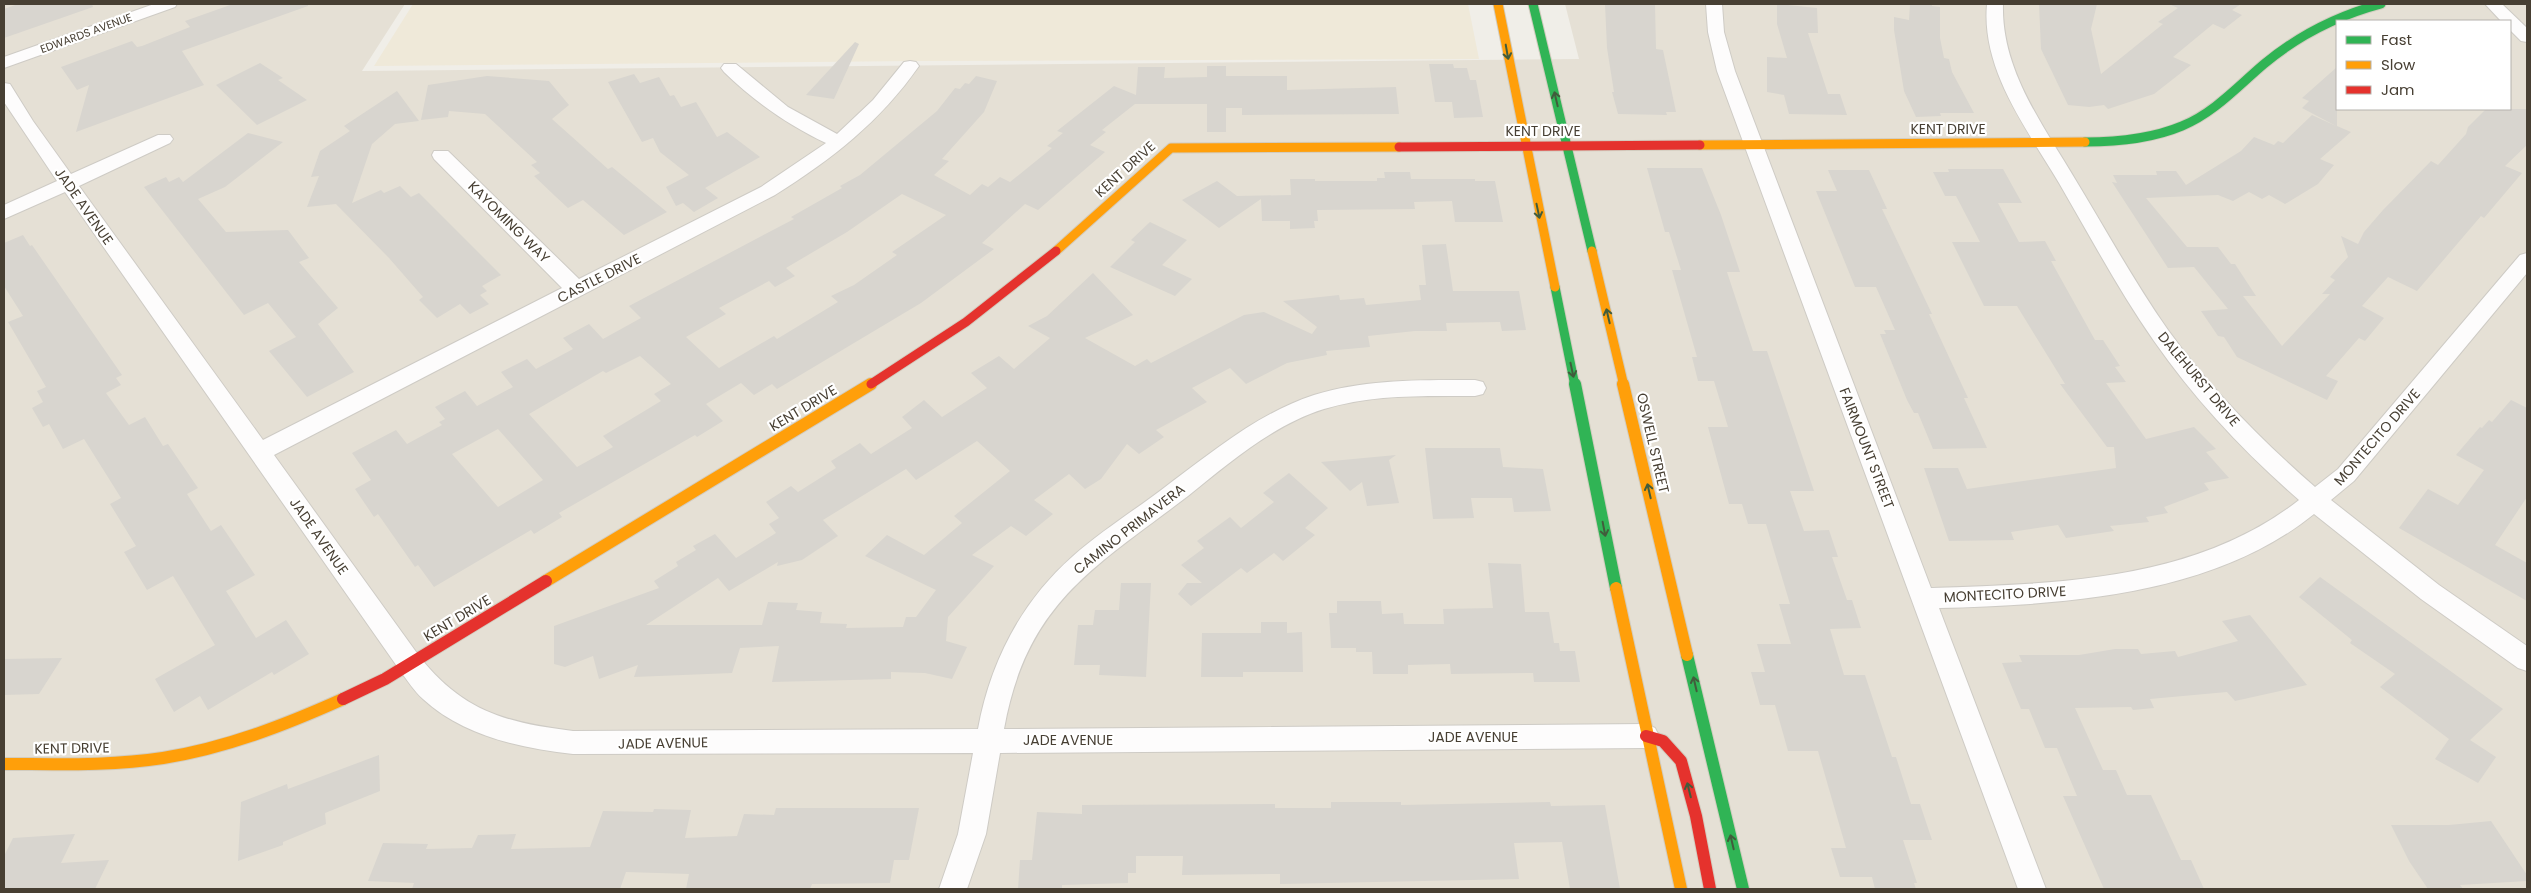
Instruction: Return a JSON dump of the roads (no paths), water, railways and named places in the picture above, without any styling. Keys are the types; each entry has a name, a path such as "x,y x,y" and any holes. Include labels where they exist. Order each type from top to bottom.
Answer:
{"street":[{"name":"EDWARDS AVENUE","path":"4,63 169,4"},
{"path":"1498,4 1524,146 1577,394 1646,736 1681,889"},
{"name":"OSWELL STREET","path":"1533,4 1743,889"},
{"name":"FAIRMOUNT STREET","path":"1714,4 1716,32 1726,71 2032,889"},
{"name":"DALEHURST DRIVE","path":"1995,4 1997,37 2005,69 2017,97 2138,302 2171,348 2242,430 2317,502 2387,560 2461,616 2527,660"},
{"name":"KENT DRIVE","path":"4,764 114,763 163,758 222,746 274,730 331,706 410,664 929,349 983,312 1021,282 1171,148 2044,143 2110,142 2145,138 2177,129 2209,110 2301,33 2324,20 2348,11 2381,4"},
{"path":"2493,4 2509,20"},
{"path":"2511,21 2527,37"},
{"name":"CASTLE DRIVE","path":"259,452 768,191 840,143 867,120 890,95 910,66"},
{"path":"730,68 753,91 779,111 840,143"},
{"name":"JADE AVENUE","path":"4,88 25,123 410,664 432,690 466,715 507,732 555,742 594,744 1646,736"},
{"path":"4,213 67,182 164,139"},
{"name":"KAYOMING WAY","path":"441,155 576,290"},
{"name":"MONTECITO DRIVE","path":"1923,598 2022,596 2093,589 2159,576 2218,557 2261,537 2317,502 2346,475 2527,260"},
{"name":"CAMINO PRIMAVERA","path":"953,889 963,868 975,826 987,740 996,699 1010,660 1032,620 1060,584 1089,557 1255,434 1286,416 1317,403 1346,395 1380,390 1475,388"},
{"path":"1646,736 1663,741 1681,761 1696,816 1710,889"}]}
